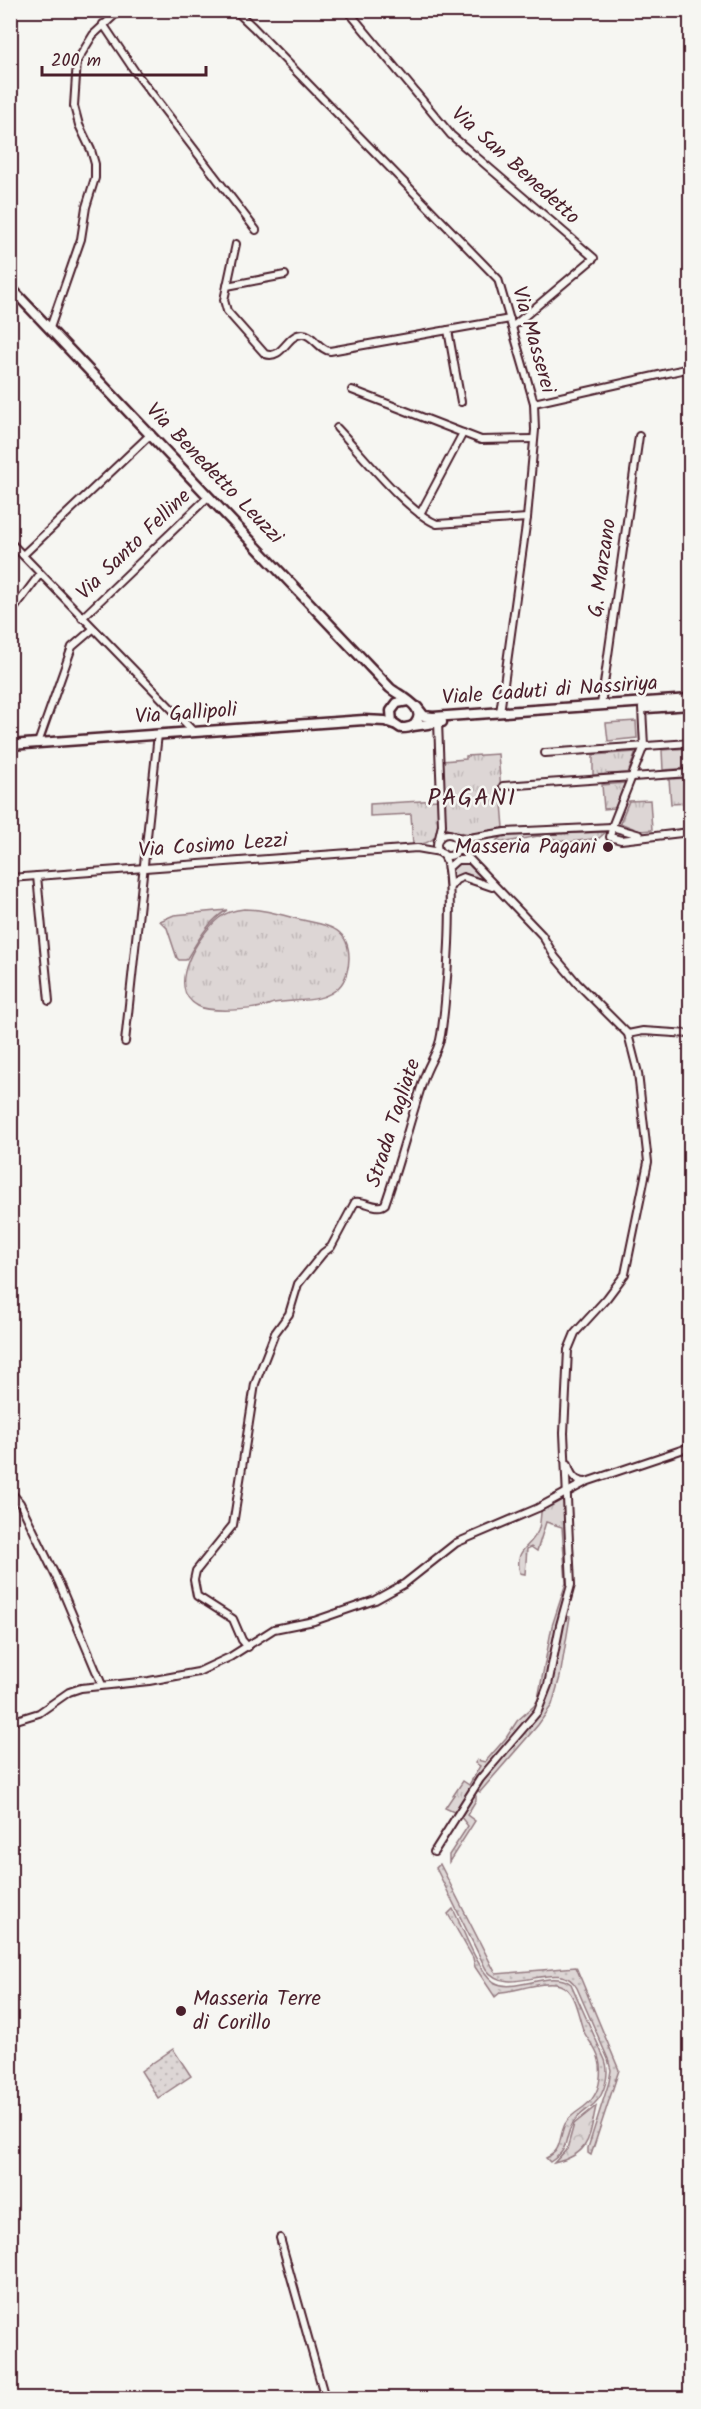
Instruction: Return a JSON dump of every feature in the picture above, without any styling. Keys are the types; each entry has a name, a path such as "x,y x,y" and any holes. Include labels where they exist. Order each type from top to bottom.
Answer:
{"main road":[{"name":"Via Benedetto Leuzzi","path":"10,287 390,688 408,701"},
{"name":"Via Benedetto Leuzzi","path":"390,688 393,707"},
{"name":"Viale Caduti di Nassiriya","path":"416,707 424,716 433,717 690,699"},
{"name":"Via Gallipoli","path":"364,720 382,716 402,700 408,701"},
{"path":"408,701 416,707 418,717 413,726"},
{"name":"Viale Caduti di Nassiriya","path":"413,726 438,722 690,705"},
{"path":"393,707 390,717 394,724"},
{"name":"Via Gallipoli","path":"10,745 364,720 385,721 404,729 413,726"}],"street":[{"path":"50,328 81,239 86,207 95,178 95,164 91,150 79,125 74,106 77,61 93,35 120,10"},
{"name":"Via Masserei","path":"235,10 498,279 534,403 534,439 527,518 500,712"},
{"name":"Via San Benedetto","path":"349,12 451,135 594,258 511,323"},
{"path":"103,24 136,73 256,230"},
{"path":"236,244 224,300 227,311 269,356 278,353 300,334 308,336 320,348 330,351 448,330 511,323"},
{"path":"227,286 285,275"},
{"path":"448,330 461,402"},
{"path":"534,403 690,368"},
{"path":"352,390 481,441 534,439"},
{"path":"337,428 420,514 436,524 527,518"},
{"path":"420,514 463,433"},
{"path":"23,555 151,434"},
{"name":"G. Marzano","path":"601,705 639,435"},
{"name":"Via Santo Felline","path":"82,618 209,496"},
{"path":"10,542 194,732"},
{"path":"10,614 40,574"},
{"path":"38,743 72,647 93,629"},
{"path":"642,708 644,746 610,837 621,840 690,832"},
{"path":"438,722 441,853 461,856 469,860"},
{"path":"125,1042 158,734"},
{"path":"545,753 690,742"},
{"path":"503,786 690,773"},
{"path":"442,825 446,834 473,838 505,832 612,827 644,836"},
{"path":"439,840 446,834"},
{"path":"434,1852 480,1779 531,1720 543,1702 571,1585 565,1455 566,1370 571,1341 625,1274 648,1162 638,1073 628,1034 577,983 555,957 542,935 469,860 459,847 456,837"},
{"path":"452,855 459,847 473,838"},
{"name":"Via Cosimo Lezzi","path":"417,848 439,840"},
{"name":"Via Cosimo Lezzi","path":"10,878 417,848 441,853"},
{"name":"Strada Tagliate","path":"248,1647 242,1640 233,1619 196,1596 194,1580 196,1571 233,1525 255,1384 275,1333 289,1314 298,1284 323,1253 331,1247 355,1202 361,1201 378,1207 385,1204 423,1080 441,1038 450,887 448,868 441,853"},
{"path":"448,868 457,860 469,860"},
{"path":"37,876 49,1001"},
{"path":"450,887 456,880 463,877 496,889"},
{"path":"628,1034 643,1031 690,1034"},
{"path":"10,1722 39,1713 69,1692 102,1685 149,1681 198,1672 248,1647 274,1629 314,1621 389,1593 456,1543 538,1508 586,1482 690,1447"},
{"path":"565,1455 573,1477 586,1482"},
{"path":"10,1491 20,1503 59,1583 102,1685"},
{"path":"280,2238 325,2398"}],"green space":[{"path":"636,721 637,738 608,741 606,723"},
{"path":"690,748 690,768 663,770 662,750"},
{"path":"636,752 628,773 593,775 593,755"},
{"path":"498,754 504,828 463,836 445,828 442,761 466,759 466,756"},
{"path":"690,778 690,803 671,804 669,779"},
{"path":"625,783 615,808 604,809 602,785"},
{"path":"438,800 438,831 431,841 423,844 413,845 411,814 370,816 370,804"},
{"path":"650,800 652,830 640,831 620,823 629,801"},
{"path":"606,832 599,838 570,842 538,836 507,842 497,840 503,836"},
{"path":"458,862 466,862 485,882 464,875 452,880 453,867"},
{"path":"244,909 264,911 325,925 339,932 348,947 349,958 347,973 339,987 317,998 241,1010 204,1008 188,998 184,987 184,974 188,961 202,936 225,914"},
{"path":"227,910 208,926 186,960 177,958 167,928 160,921 174,915"},
{"path":"566,1496 570,1586 541,1703 456,1813 445,1808 463,1781 469,1785 480,1766 475,1763 477,1760 485,1762 517,1721 534,1706 538,1699 552,1626 566,1583 562,1527 546,1522 537,1551 531,1547 527,1549 525,1574 520,1573 519,1559 538,1531 542,1507"},
{"path":"573,1571 573,1590 566,1616 570,1617 560,1677 552,1705 538,1725 480,1792 477,1790 479,1783 546,1700"},
{"path":"473,1795 476,1796 476,1800 467,1815 475,1821 449,1862 449,1855 468,1826 460,1816"},
{"path":"440,1864 496,1974 576,1967 619,2070 591,2155 588,2153 588,2148 611,2070 577,1988 569,1979 558,1976 507,1981 496,1978 486,1969 436,1868"},
{"path":"453,1909 476,1959 494,1982 512,1986 553,1979 571,1984 605,2060 607,2077 601,2095 575,2120 564,2149 550,2162 546,2158 558,2148 565,2124 588,2104 596,2092 600,2074 598,2056 584,2032 570,1992 560,1985 539,1985 501,1992 495,1997 475,1967 473,1958 448,1914"},
{"path":"173,2049 191,2076 158,2098 141,2071"},
{"path":"596,2106 586,2144 575,2155 554,2163 567,2149 574,2124"}],"place":[{"name":"Masseria Pagani","path":"608,847"},
{"name":"Masseria Terre di Corillo","path":"181,2011"}],"district":[{"name":"PAGANI","path":"472,798"}]}
